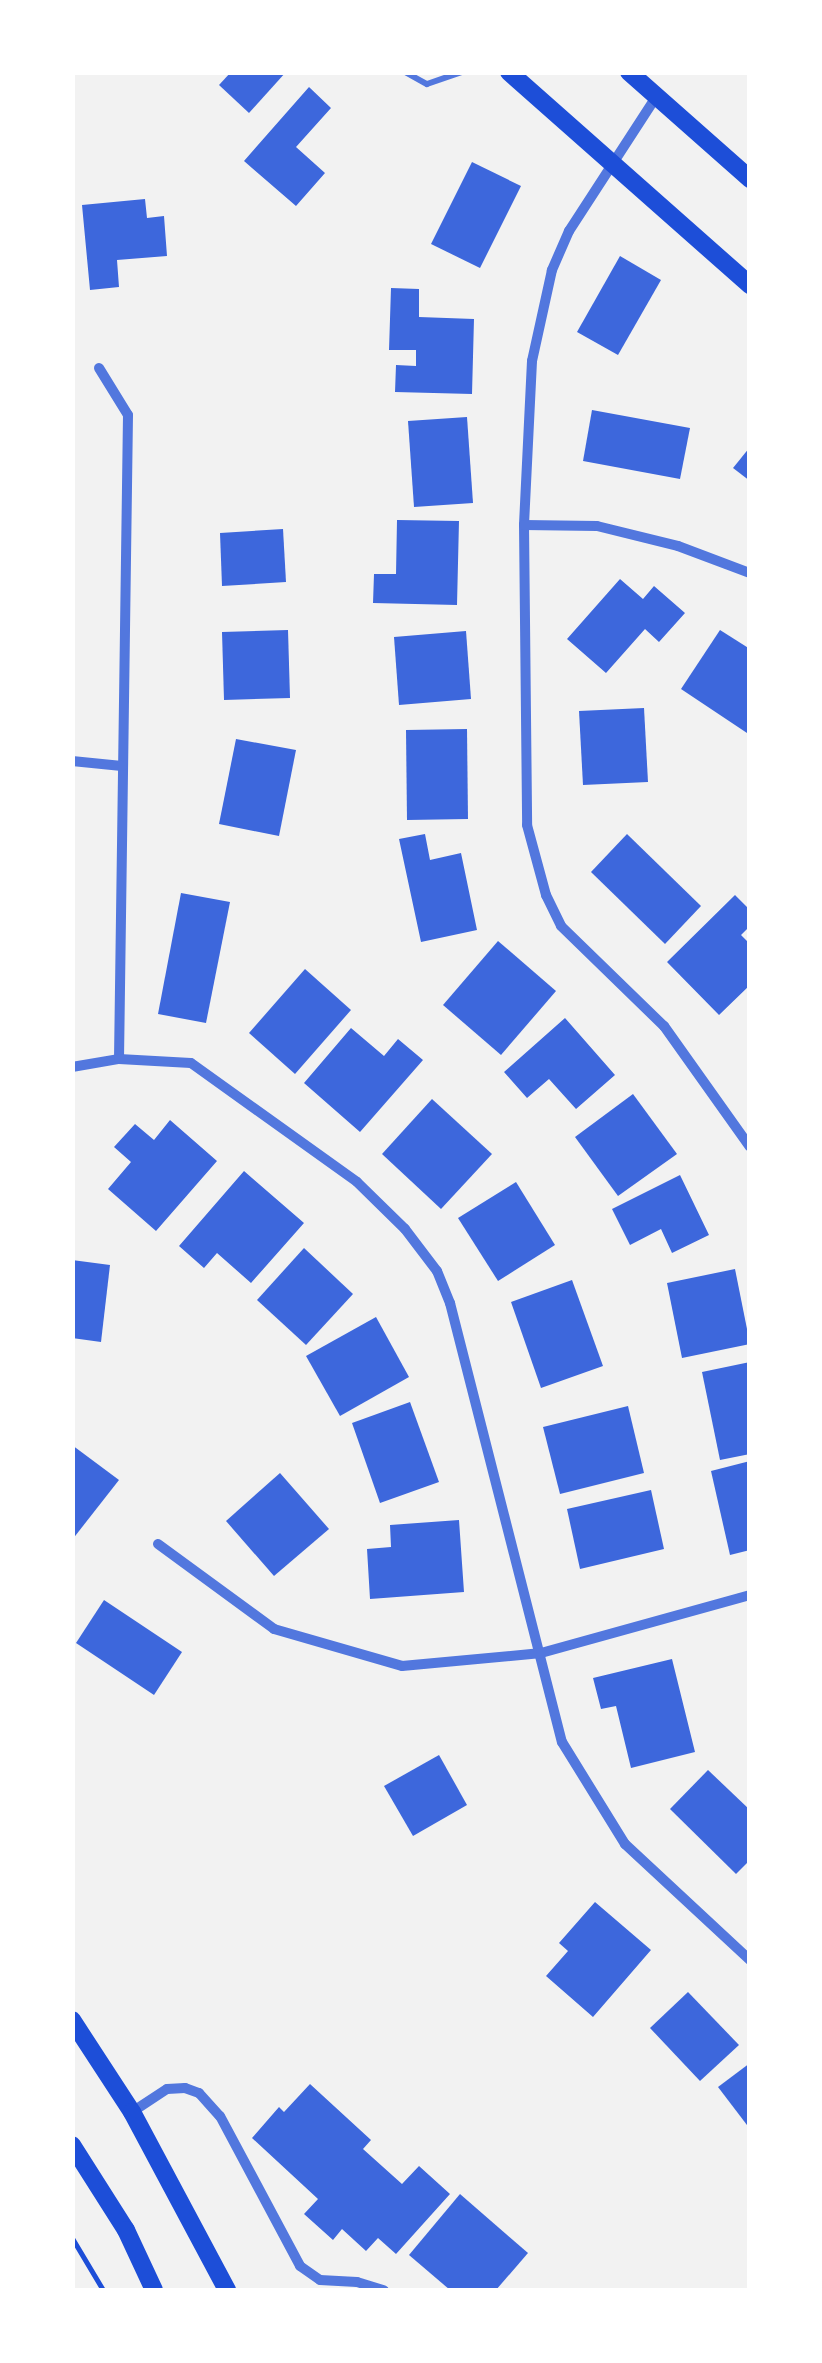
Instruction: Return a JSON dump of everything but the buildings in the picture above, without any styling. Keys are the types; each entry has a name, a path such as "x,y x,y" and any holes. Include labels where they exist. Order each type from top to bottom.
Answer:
{"main road":[{"path":"509,72 750,286"},
{"path":"629,72 750,180"},
{"path":"72,2020 132,2112 228,2290"},
{"path":"72,2145 126,2230 154,2290"}],"street":[{"path":"656,97 569,231 552,270 532,361 524,525 526,826 546,895 560,926 664,1026 750,1146"},
{"path":"99,368 128,415 119,1059"},
{"path":"524,525 598,526 678,546 750,573"},
{"path":"72,761 122,766"},
{"path":"72,1067 119,1059 191,1063 358,1182 404,1228 437,1271 450,1303 562,1742 624,1844 750,1960"},
{"path":"158,1544 274,1629 402,1666 540,1653 750,1595"},
{"path":"132,2112 168,2090 192,2090 212,2104 300,2266 320,2280 357,2282 384,2290"}],"lane":[{"path":"405,72 427,84 462,72"}],"path":[{"path":"72,2238 103,2290"}]}
